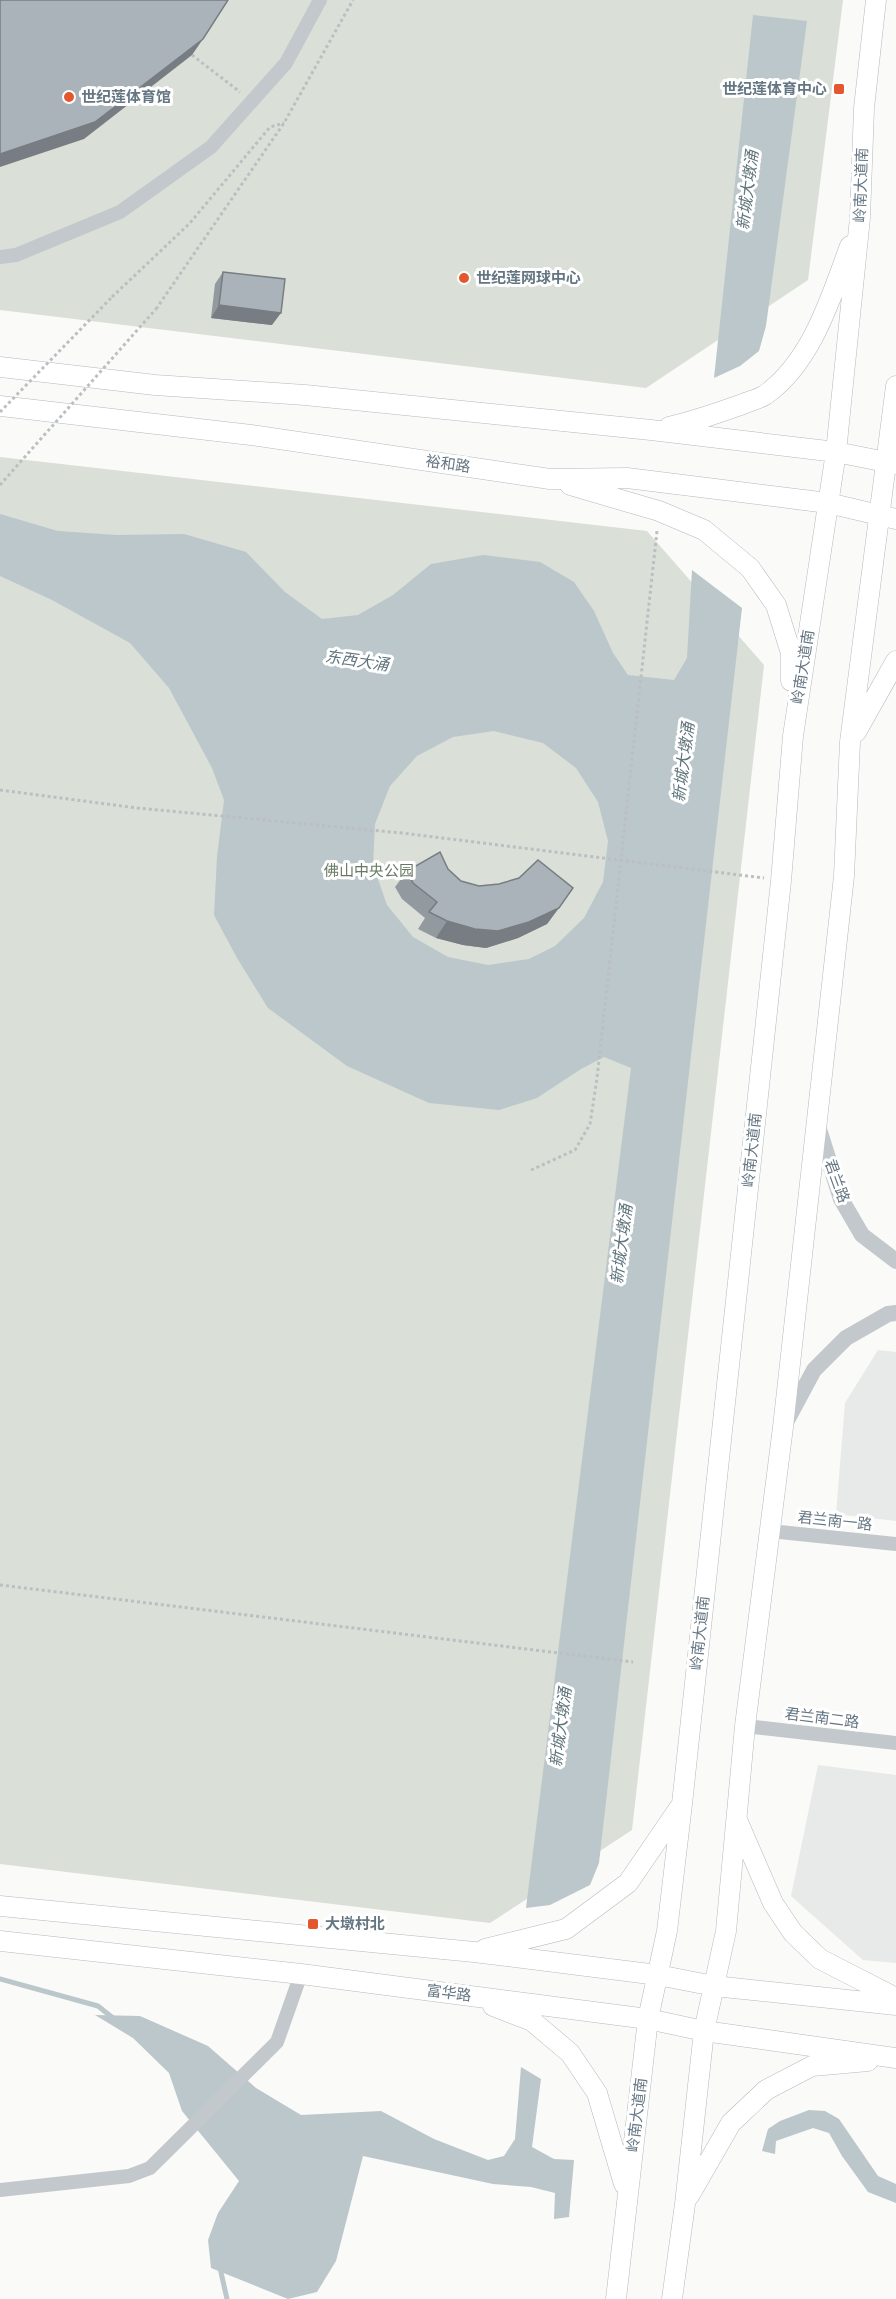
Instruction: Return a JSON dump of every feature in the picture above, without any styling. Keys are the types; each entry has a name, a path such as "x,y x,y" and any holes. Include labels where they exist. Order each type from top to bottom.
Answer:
{"main road":[{"name":"岭南大道南","path":"616,2299 648,2019 667,1931 682,1804 781,881 793,736 836,452 860,218 864,108 876,0"},
{"path":"651,430 701,420 764,396 793,369 816,330 834,290 860,218"},
{"path":"0,367 155,385 305,395 651,430 836,452 891,463"},
{"path":"672,2299 704,2031 726,1931 745,1726 783,1427 844,876 850,742 888,518 896,386"},
{"name":"裕和路","path":"0,406 251,435 550,479 627,478 828,503 888,518"},
{"path":"550,479 659,511 704,530 750,568 776,604 791,653 793,736"},
{"path":"850,742 896,661"},
{"path":"474,1952 566,1929 628,1883 682,1804"},
{"path":"736,1817 773,1904 793,1933 820,1959 896,1998"},
{"path":"0,1906 474,1952 658,1975 714,1986 896,2005"},
{"name":"富华路","path":"0,1941 301,1974 465,1995 648,2019 704,2031 896,2058"},
{"path":"465,1995 532,2022 570,2053 597,2093 627,2195"},
{"path":"685,2204 731,2123 766,2090 813,2066 896,2058"}],"street":[{"path":"0,257 16,255 120,212 212,147 286,63 320,0"},
{"name":"君兰路","path":"816,1118 841,1199 862,1235 896,1261"},
{"path":"783,1427 814,1370 846,1338 888,1314 896,1314"},
{"name":"君兰南一路","path":"770,1531 896,1545"},
{"name":"君兰南二路","path":"745,1726 896,1743"},
{"path":"0,2190 129,2176 150,2168 277,2042 301,1974"}],"path":[{"path":"0,485 156,309 284,123 353,0"},
{"path":"192,55 252,101"},
{"path":"0,412 112,297 190,223 270,127 284,123"},
{"path":"531,1170 575,1150 590,1124 597,1078 659,511"},
{"path":"0,790 184,812 402,833 781,881"},
{"path":"0,1586 633,1662"}],"shaded area":[{"path":"878,1350 896,1352 896,1521 836,1514 845,1403"},
{"path":"818,1765 896,1775 896,1963 863,1960 791,1896"}],"green space":[{"path":"0,0 843,0 808,280 646,388 0,310"},
{"name":"佛山中央公园","path":"0,457 647,531 764,665 632,1830 490,1923 0,1864"}],"water":[{"name":"新城大墩涌","path":"753,15 807,21 766,326 759,351 740,366 714,378"},
{"path":"0,514 58,531 117,535 184,534 246,552 285,592 322,619 358,615 393,595 431,564 483,555 540,562 574,582 594,611 613,653 628,675 674,680 687,658 692,570 742,608 599,1863 590,1885 550,1905 526,1908 631,1068 604,1057 537,1098 499,1110 429,1103 347,1066 268,1008 214,915 217,857 224,800 212,768 169,688 130,643 52,600 0,576","holes":["494,731 543,743 576,768 598,802 608,841 603,882 584,918 555,946 529,959 488,965 448,957 413,937 387,905 373,865 375,824 390,786 417,756 453,737"]},
{"path":"95,2015 140,2016 208,2046 256,2088 301,2115 381,2111 434,2139 488,2160 504,2156 515,2139 521,2067 541,2079 532,2147 554,2159 574,2160 569,2217 554,2219 555,2193 531,2187 493,2184 363,2156 336,2261 317,2292 288,2299 211,2268 208,2240 218,2213 239,2181 182,2111 169,2073 133,2038"},
{"path":"809,2110 825,2111 839,2119 878,2176 896,2184 896,2203 868,2192 842,2156 829,2133 813,2128 776,2141 775,2154 762,2151 768,2129 780,2121"}],"building":[{"name":"世纪莲体育馆","path":"0,0 228,0 203,39 95,122 0,154"},
{"path":"223,272 285,279 281,313 219,305"},
{"path":"440,852 448,869 461,881 479,886 499,884 519,878 538,860 573,888 559,908 529,922 498,931 475,929 447,921 429,912 437,902 413,883 407,871"}],"waterway":[{"path":"0,1979 98,2006 113,2018"},
{"path":"220,2268 227,2299"}],"place":[{"name":"世纪莲体育中心","path":"839,89"},
{"name":"世纪莲体育馆","path":"69,97"},
{"name":"世纪莲网球中心","path":"464,278"},
{"name":"大墩村北","path":"313,1924"}],"water label":[{"name":"东西大涌","path":"357,660"}]}
